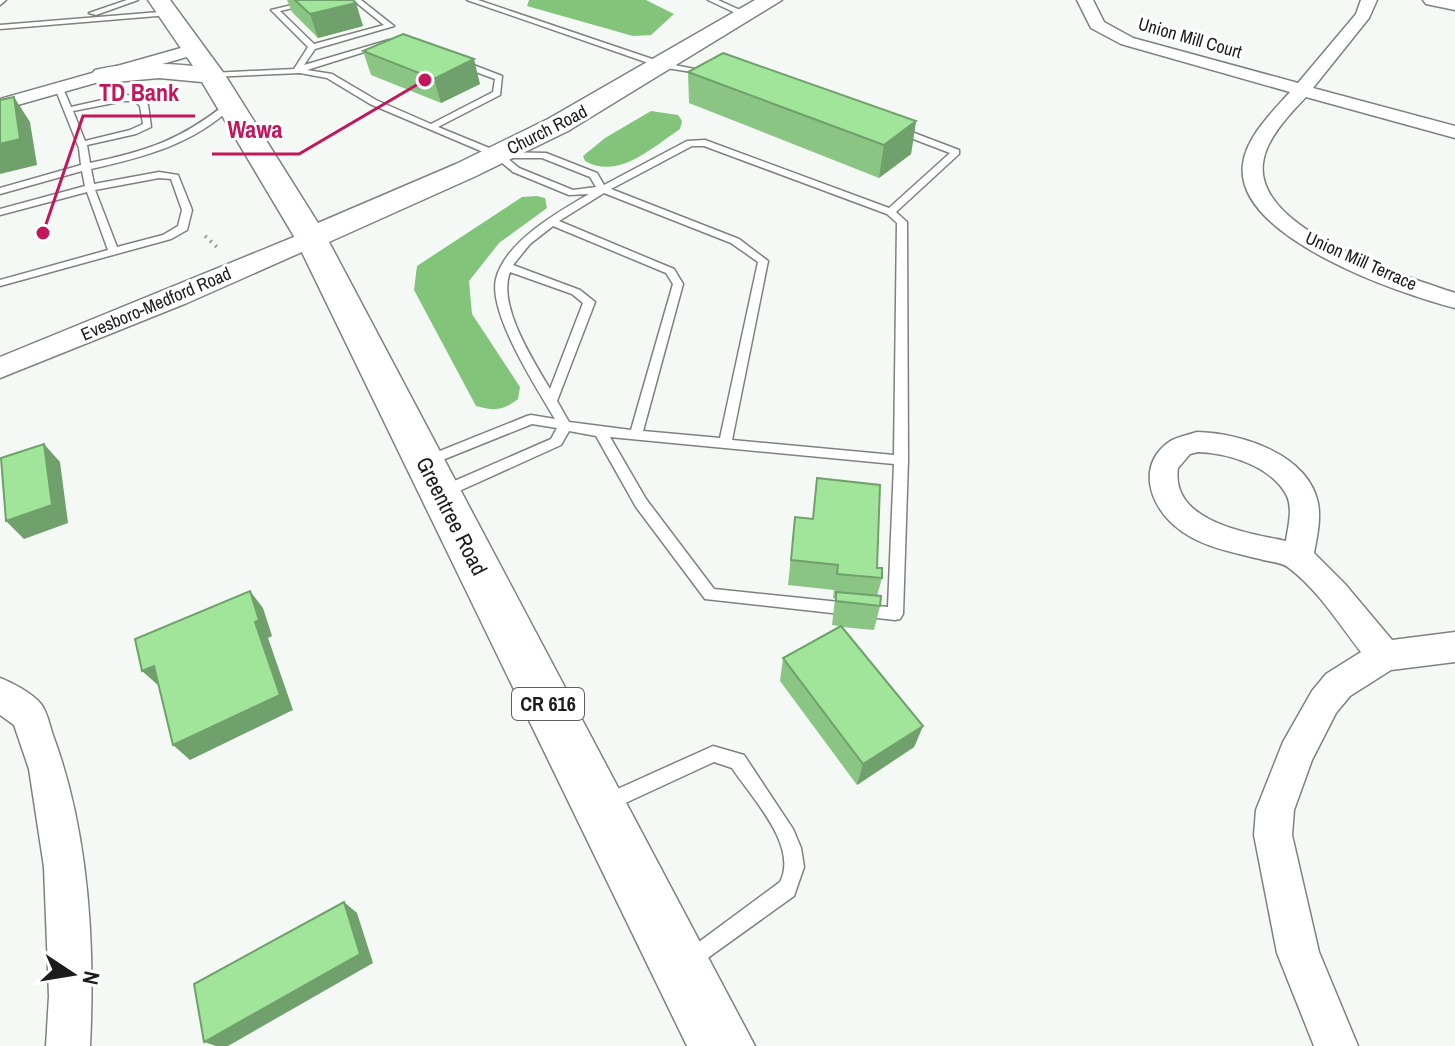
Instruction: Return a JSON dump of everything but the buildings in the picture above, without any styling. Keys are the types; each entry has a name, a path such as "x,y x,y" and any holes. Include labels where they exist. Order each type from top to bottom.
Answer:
{"main road":[{"name":"Church Road","path":"311,238 558,125 771,0"},
{"name":"Greentree Road","path":"164,6 212,75 311,238 722,1046"},
{"path":"104,75 139,70 212,75"}],"street":[{"name":"Union Mill Court","path":"1085,0 1097,25 1127,41 1302,90"},
{"name":"Union Mill Terrace","path":"1369,0 1363,15 1260,144 1255,154 1253,178 1268,207 1304,237 1330,251 1455,301"},
{"path":"1432,0 1455,4"},
{"path":"0,105 195,49"},
{"path":"1302,90 1455,132"},
{"name":"Evesboro-Medford Road","path":"0,368 177,297 311,238"},
{"path":"1298,557 1306,510 1300,493 1288,476 1270,461 1235,447 1201,443 1182,448 1169,456 1163,469 1163,484 1170,500 1184,516 1226,539 1298,557 1384,656"},
{"path":"1336,1046 1298,953 1273,835 1275,810 1287,773 1324,702 1338,685 1384,656 1455,647"},
{"path":"0,694 28,715 47,769 64,867 71,996 68,1046"}],"lane":[{"path":"67,20 134,0"},
{"path":"312,47 275,10 323,0"},
{"path":"297,71 401,40 390,26 357,0"},
{"path":"471,0 663,65 724,76"},
{"path":"712,0 747,15"},
{"path":"0,27 164,6"},
{"path":"297,71 312,47 390,26"},
{"path":"432,127 497,93 499,78 443,57"},
{"path":"212,75 297,71 329,76 373,102 498,155 516,170 572,193 602,189 735,241 763,261 725,444"},
{"path":"59,88 82,144 90,188 114,252"},
{"path":"68,110 124,98 137,98 144,105 148,125 133,132 82,144"},
{"path":"0,191 168,147 202,130 230,105"},
{"path":"884,125 956,152 890,212"},
{"path":"565,426 507,320 501,280 514,252 602,189 690,143 705,143 890,212 902,222 901,460 895,614 710,595 641,503 600,432"},
{"path":"498,155 543,155 594,175 602,189"},
{"path":"0,212 90,188 159,175 175,177 187,210 183,228 167,237 0,283"},
{"path":"552,222 670,271 678,284 636,435"},
{"path":"507,267 576,292 589,302 551,401"},
{"path":"433,478 531,419 600,432 901,460"},
{"path":"433,478 556,442 565,426"},
{"path":"600,806 713,754 738,761 791,844 794,875 787,889 682,966"}],"path":[{"path":"205,236 222,251"}],"shaded area":[{"path":"529,0 646,0 674,14 651,35 633,36 527,6"},
{"path":"651,111 678,115 682,121 680,129 622,164 610,167 585,161 583,156 605,138"},
{"path":"522,197 545,198 547,208 499,243 469,281 472,314 520,387 518,399 508,406 493,409 476,406 414,290 417,266"}],"place":[{"name":"Wawa","path":"425,80"},
{"name":"TD Bank","path":"43,233"}]}
